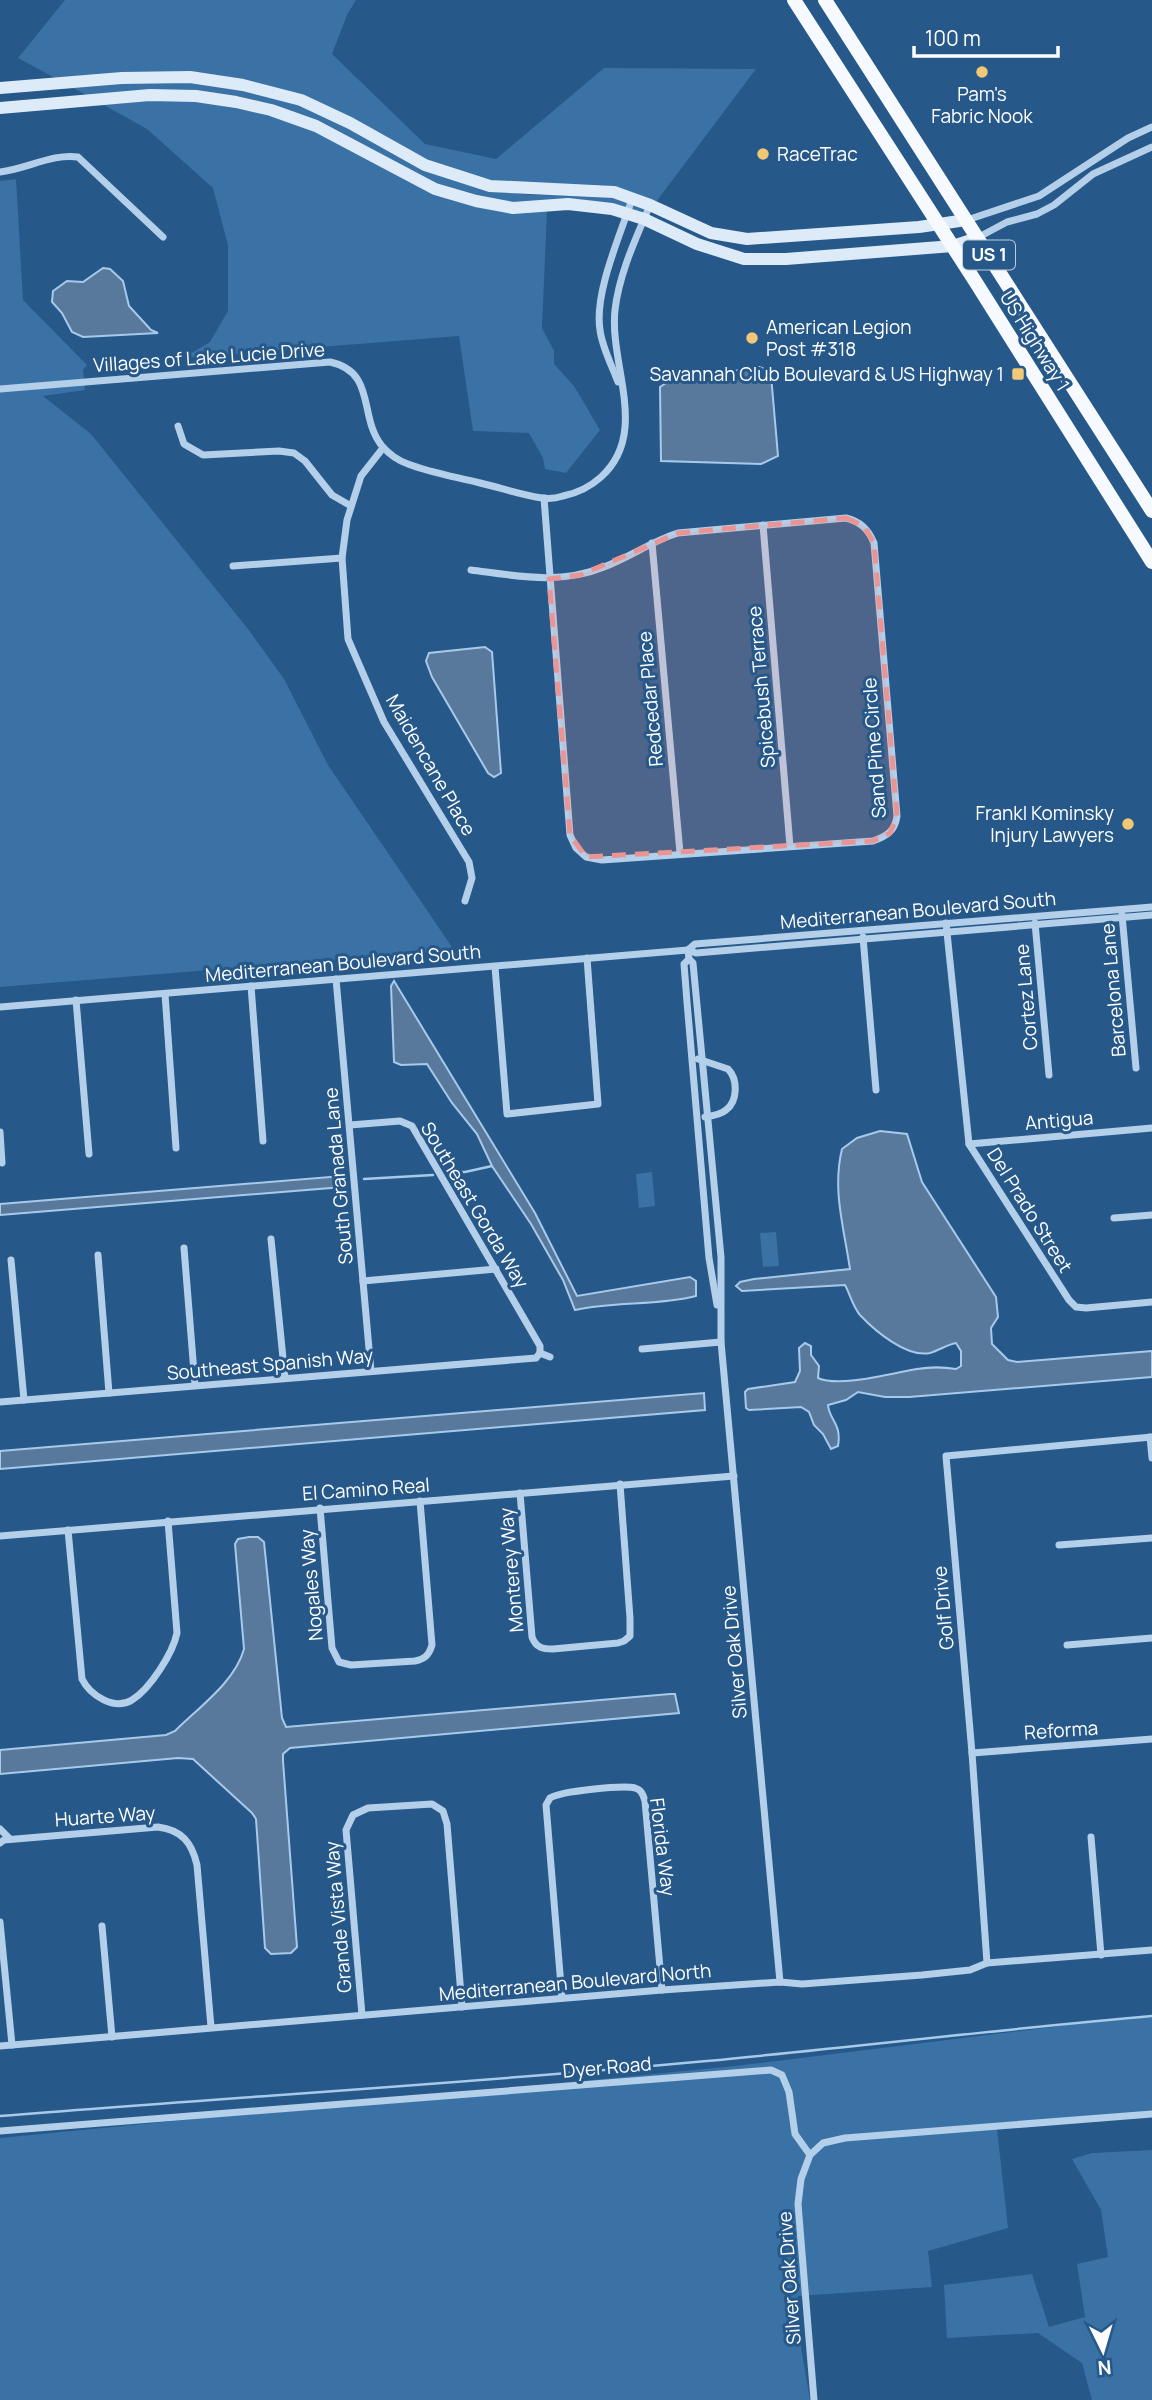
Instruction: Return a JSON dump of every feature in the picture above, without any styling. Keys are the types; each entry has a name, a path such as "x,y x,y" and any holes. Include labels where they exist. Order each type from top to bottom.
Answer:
{"main road":[{"name":"US Highway 1","path":"794,0 940,225 1152,562"},
{"name":"US Highway 1","path":"825,0 1152,511"}],"street":[{"path":"0,88 122,78 190,77 243,85 301,100 350,123 425,165 486,184 531,189 601,190 650,205 711,233 747,239 940,225 966,220 1039,196 1128,138 1152,127"},
{"path":"0,108 150,95 196,96 236,102 271,110 316,126 435,189 513,208 568,204 612,209 643,219 697,244 744,259 786,259 953,246 1007,222 1037,214 1054,205 1089,177 1152,147"},
{"path":"0,172 29,167 66,155 78,157 163,237"},
{"path":"1083,167 1089,177"},
{"path":"624,399 600,332 598,309 632,199"},
{"path":"383,448 401,461 420,468 544,498 562,497 581,491 597,480 620,452 625,436 624,399 613,331 615,307 620,281 650,205"},
{"name":"Villages of Lake Lucie Drive","path":"0,389 330,362 348,369 363,387 370,422 383,448"},
{"path":"178,426 184,444 203,455 279,451 293,453 305,461 332,495 351,506"},
{"name":"Maidencane Place","path":"383,448 360,476 351,506 342,558 348,639 384,722 469,862 472,878 465,901"},
{"name":"Sand Pine Circle","path":"544,498 549,579 570,835 576,849 586,857 602,860 873,841 890,833 897,816 874,543 864,526 846,519 678,533 595,571 569,578 549,579"},
{"name":"Spicebush Terrace","path":"762,525 790,846"},
{"name":"Redcedar Place","path":"652,543 680,853"},
{"path":"233,566 342,558"},
{"path":"471,570 549,579"},
{"name":"Mediterranean Boulevard South","path":"0,1007 688,950 696,953 947,933 1152,906"},
{"name":"Barcelona Lane","path":"1122,909 1136,1068"},
{"name":"Mediterranean Boulevard South","path":"688,950 695,944 946,923 1152,915"},
{"name":"Cortez Lane","path":"1035,920 1049,1075"},
{"name":"Del Prado Street","path":"946,923 969,1144 1076,1307 1152,1302"},
{"path":"862,930 876,1090"},
{"name":"Silver Oak Drive","path":"688,950 689,959 693,963 722,1257 721,1342 780,1982"},
{"path":"495,967 508,1114 598,1104 587,958"},
{"name":"Silver Oak Drive","path":"689,959 684,964 709,1258 720,1320"},
{"name":"South Granada Lane","path":"336,979 371,1371"},
{"path":"251,986 263,1141"},
{"path":"165,995 176,1148"},
{"path":"76,1000 89,1154"},
{"path":"692,1059 702,1059 727,1069 735,1081 733,1100 728,1109 697,1118"},
{"name":"Southeast Gorda Way","path":"350,1125 400,1121 412,1126 540,1346 540,1353"},
{"name":"Antigua","path":"969,1144 1152,1128"},
{"path":"0,1132 2,1163"},
{"path":"1114,1218 1152,1215"},
{"path":"271,1239 285,1378"},
{"path":"184,1248 195,1385"},
{"path":"98,1255 109,1393"},
{"path":"11,1260 24,1400"},
{"path":"363,1282 496,1269"},
{"path":"642,1349 721,1342"},
{"path":"540,1353 550,1357"},
{"name":"Southeast Spanish Way","path":"0,1402 536,1358 540,1353"},
{"path":"1151,1437 1152,1458"},
{"name":"Golf Drive","path":"987,1963 946,1456 1151,1437"},
{"name":"El Camino Real","path":"0,1536 734,1476"},
{"name":"Monterey Way","path":"520,1493 534,1643 545,1649 605,1644 624,1641 630,1636 631,1630 620,1484"},
{"name":"Nogales Way","path":"320,1508 332,1648 339,1662 351,1665 415,1661 424,1659 430,1652 432,1645 420,1502"},
{"path":"68,1530 82,1679 93,1694 106,1701 120,1703 131,1700 144,1688 169,1655 175,1642 177,1633 168,1521"},
{"path":"1059,1545 1152,1538"},
{"path":"1067,1645 1152,1639"},
{"name":"Reforma","path":"972,1753 1152,1739"},
{"name":"Florida Way","path":"562,1998 546,1805 554,1795 605,1789 638,1789 645,1801 662,1990"},
{"name":"Grande Vista Way","path":"362,2015 346,1830 353,1815 368,1808 432,1804 443,1811 447,1824 462,2007"},
{"name":"Huarte Way","path":"0,1843 10,1839 158,1827 182,1835 189,1842 197,1865 211,2027"},
{"path":"0,1829 10,1839"},
{"path":"1091,1837 1101,1955"},
{"path":"0,1922 12,2045"},
{"path":"102,1926 112,2037"},
{"name":"Mediterranean Boulevard North","path":"0,2046 662,1990 922,1975 970,1970 987,1963 1152,1950"},
{"name":"Dyer Road","path":"0,2132 771,2070 782,2075 789,2092 796,2134 810,2155"},
{"path":"810,2155 823,2144 845,2138 1152,2114"},
{"name":"Silver Oak Drive","path":"810,2155 800,2179 799,2204 814,2400"}],"highlighted area":[{"path":"846,518 864,526 874,543 897,816 890,833 873,841 586,857 570,835 549,579 580,575 678,533"}],"shaded area":[{"path":"65,0 356,0 347,15 332,54 425,144 496,159 604,68 756,69 656,202 615,187 601,185 531,184 491,180 427,159 244,79 55,78 18,58"},
{"path":"190,82 243,90 300,106 489,191 531,195 600,196 649,210 647,214 513,202 477,196 437,184 273,105 86,95 73,88"},
{"path":"196,101 270,115 314,131 434,195 547,211 542,328 554,351 554,364 574,386 600,430 566,473 545,469 543,458 529,433 473,431 459,336 183,358 210,342 228,311 228,245 213,188 147,129 104,105"},
{"path":"16,179 23,300 87,365 83,370 85,390 43,396 91,434 248,629 284,679 328,765 454,950 0,987 0,181"},
{"path":"103,268 110,269 123,281 129,306 151,330 158,333 83,337 72,332 62,313 52,302 53,291 67,281 83,282"},
{"path":"759,367 768,370 771,375 778,456 761,464 661,461 660,387 669,381"},
{"path":"485,647 492,652 501,773 494,777 488,773 432,677 426,661 429,653"},
{"path":"394,981 535,1213 577,1296 690,1277 696,1281 696,1296 575,1310 563,1280 531,1224 492,1166 477,1134 452,1103 427,1064 401,1065 394,1062 391,986"},
{"path":"880,1131 907,1134 922,1182 996,1297 998,1317 991,1328 992,1344 1008,1360 1017,1362 1152,1351 1152,1377 909,1397 885,1397 858,1392 846,1400 828,1405 839,1438 838,1446 831,1449 823,1434 814,1425 809,1412 801,1407 746,1408 745,1392 748,1389 795,1382 800,1371 799,1348 805,1343 811,1346 811,1355 819,1366 818,1378 827,1381 852,1381 922,1368 956,1369 961,1366 961,1351 956,1343 930,1353 921,1353 902,1347 883,1335 858,1312 845,1285 742,1291 736,1286 740,1282 754,1279 850,1269 838,1179 842,1149 857,1138"},
{"path":"652,1172 655,1206 639,1208 636,1174"},
{"path":"342,1176 343,1187 0,1215 0,1204"},
{"path":"776,1232 779,1266 763,1267 760,1233"},
{"path":"704,1393 705,1410 0,1469 0,1451"},
{"path":"258,1537 264,1542 282,1718 286,1727 670,1694 675,1694 679,1713 290,1748 283,1754 283,1761 297,1947 291,1953 271,1954 265,1948 256,1819 193,1759 178,1758 0,1774 0,1750 166,1735 175,1731 205,1704 233,1672 244,1649 235,1544 238,1539"},
{"path":"1152,2017 1152,2115 997,2129 1008,2228 928,2251 932,2287 798,2296 801,2347 810,2400 0,2400 0,2138 735,2066"},
{"path":"1152,2150 1152,2400 1092,2400 1082,2363 1038,2333 947,2338 944,2285 1032,2274 1049,2327 1085,2317 1077,2264 1108,2257 1101,2210 1072,2159 1092,2153"}],"waterway":[{"path":"451,1172 492,1166"},
{"path":"364,1179 433,1175"},
{"path":"0,2116 619,2069 1152,2016"}],"place":[{"name":"Pam's Fabric Nook","path":"982,72"},
{"name":"RaceTrac","path":"763,154"},
{"name":"American Legion Post #318","path":"752,338"},
{"name":"Savannah Club Boulevard & US Highway 1","path":"1018,374"},
{"name":"Frankl Kominsky Injury Lawyers","path":"1128,824"}]}
